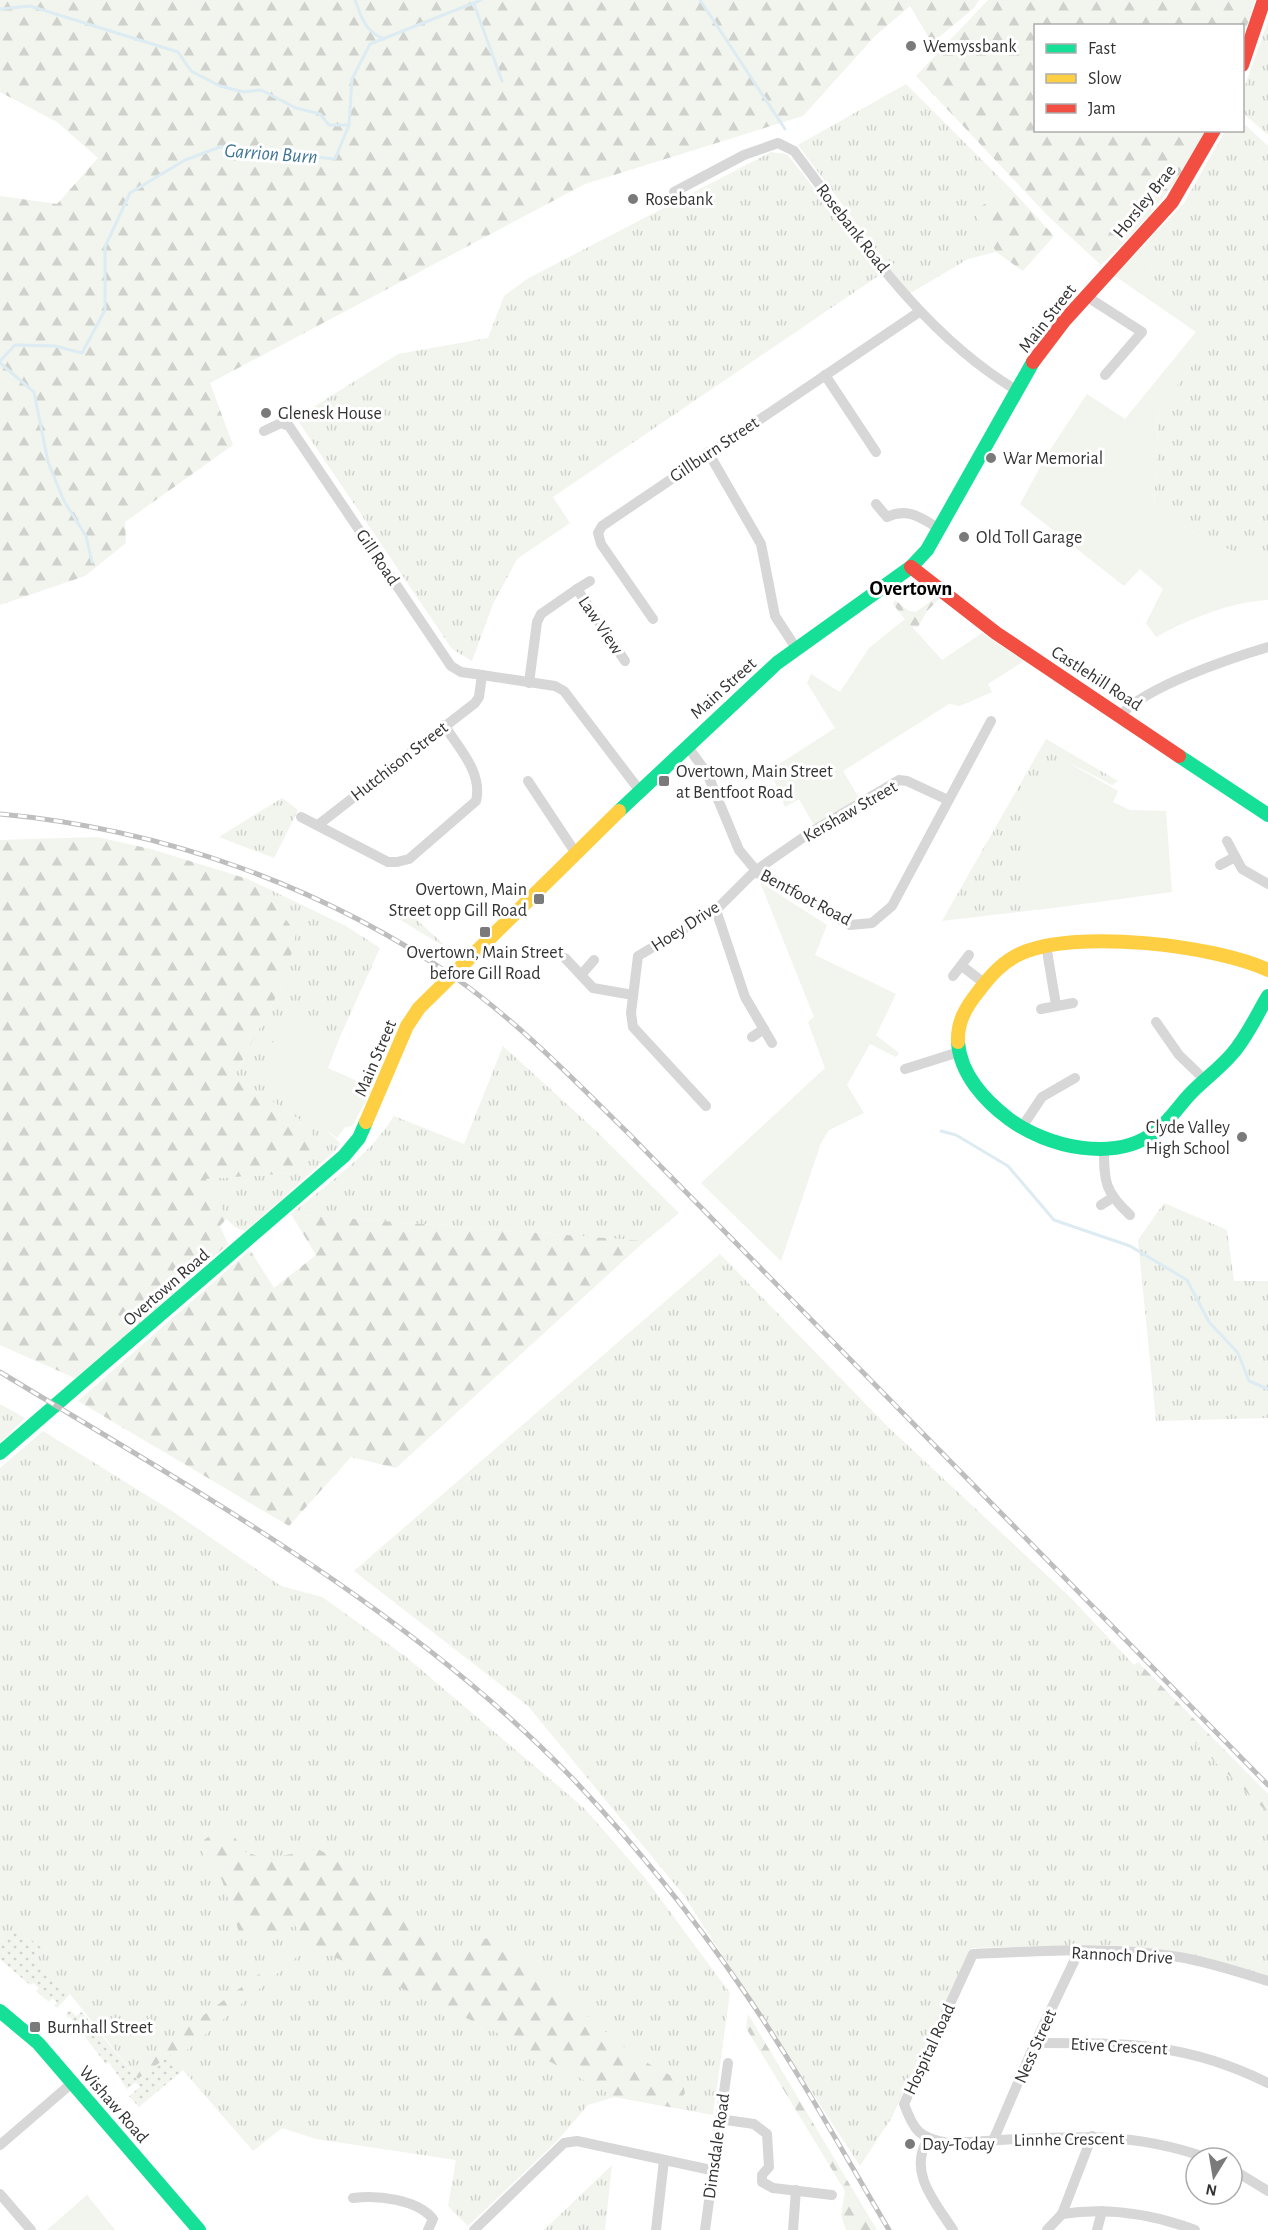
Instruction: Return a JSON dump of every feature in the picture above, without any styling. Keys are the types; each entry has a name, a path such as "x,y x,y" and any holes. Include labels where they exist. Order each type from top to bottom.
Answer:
{"main road":[{"path":"1244,59 1264,0"},
{"name":"Horsley Brae","path":"1118,261 1172,202 1213,132"},
{"name":"Main Street","path":"353,1145 373,1108 412,1016 430,996 687,746 796,648 911,567 927,550 1016,390 1049,340 1118,261"},
{"name":"Castlehill Road","path":"911,567 975,619 1268,814"},
{"path":"1268,970 1251,961 1212,951 1082,942 1046,945 1015,954 999,965 984,983 961,1020 959,1052 976,1090 1022,1126 1053,1144 1104,1149 1136,1143 1153,1134 1204,1079 1238,1048 1268,996"},
{"name":"Overtown Road","path":"0,1453 238,1249 353,1145"},
{"name":"Wishaw Road","path":"0,2011 38,2043 197,2228"}],"street":[{"name":"Rosebank Road","path":"674,192 744,155 778,143 785,144 794,151 919,312 990,374 1016,390"},
{"path":"1086,296 1142,332 1104,375"},
{"name":"Gillburn Street","path":"653,619 601,543 598,533 602,526 708,452 919,312"},
{"path":"825,375 876,452"},
{"name":"Gill Road","path":"264,431 281,423 289,426 451,666 461,672 555,686 564,691 640,791"},
{"path":"708,452 761,544 775,616 796,648"},
{"path":"876,504 887,517 899,511 909,512 940,529"},
{"name":"Law View","path":"529,682 537,622 541,614 590,581"},
{"name":"Law View","path":"577,589 625,661"},
{"path":"1121,715 1134,703 1221,661 1268,647"},
{"name":"Hutchison Street","path":"318,825 479,697 482,675"},
{"name":"Bentfoot Road","path":"687,746 707,773 739,850 755,870 850,925 872,924 892,906 991,721"},
{"path":"301,817 388,862 409,859 476,801 478,790 472,768 444,725"},
{"name":"Kershaw Street","path":"755,870 845,810 899,780 907,781 948,800"},
{"path":"528,781 576,852"},
{"path":"1227,841 1242,869 1268,884"},
{"path":"1220,865 1235,858"},
{"name":"Hoey Drive","path":"706,1106 633,1027 631,1013 638,956 716,910 755,870"},
{"path":"716,910 745,997 772,1043"},
{"path":"1046,945 1056,1005"},
{"path":"953,976 969,955"},
{"path":"565,958 593,988 633,995"},
{"path":"581,975 594,960"},
{"path":"962,966 984,983"},
{"path":"1041,1009 1073,1003"},
{"path":"1156,1022 1179,1055 1204,1079"},
{"path":"752,1037 764,1029"},
{"path":"905,1069 959,1052"},
{"path":"1022,1126 1042,1097 1075,1078"},
{"path":"1104,1149 1104,1179 1112,1198 1130,1215"},
{"path":"1101,1205 1112,1198"},
{"name":"Rannoch Drive","path":"973,1954 1111,1950 1179,1957 1268,1981"},
{"name":"Ness Street","path":"993,2141 1035,2043 1079,1951"},
{"name":"Hospital Road","path":"928,2139 912,2126 904,2104 973,1954"},
{"name":"Etive Crescent","path":"1035,2043 1122,2043 1177,2050 1235,2068 1268,2083"},
{"name":"Dimsdale Road","path":"705,2230 711,2170 728,2062"},
{"path":"0,2145 72,2083"},
{"path":"719,2119 760,2127 767,2134 766,2153 769,2167 762,2175 762,2182 773,2188 832,2195"},
{"path":"1047,2230 1062,2214 1092,2136"},
{"name":"Linnhe Crescent","path":"928,2139 948,2143 1092,2136 1144,2140 1184,2149"},
{"path":"928,2139 923,2148 921,2175 925,2186 953,2230"},
{"path":"474,2230 564,2143 577,2141 711,2170"},
{"path":"656,2230 664,2160"},
{"path":"1244,2176 1268,2191"},
{"path":"793,2230 796,2190"},
{"path":"0,2194 31,2230"},
{"path":"353,2198 368,2196 416,2205 433,2219 428,2230"},
{"path":"1062,2214 1102,2211 1136,2213 1195,2230"},
{"path":"1097,2230 1102,2211"}],"green space":[{"path":"0,0 979,0 974,8 932,43 910,6 875,36 803,116 585,184 210,383 233,445 125,522 126,543 85,576 0,605 0,196 57,204 98,158 57,122 0,92"},
{"path":"988,0 1255,0 1244,36 1244,24 1034,24 1034,132 1205,132 1196,150 1160,202 1101,265 1048,216 916,76"},
{"path":"1268,21 1268,135 1244,114 1244,88"},
{"path":"906,84 1011,189 974,210 996,252 968,259 909,294 798,145"},
{"path":"1244,124 1268,146 1268,568 1192,532 1154,506 1159,409 1216,334 1155,281 1144,245 1184,203 1224,132 1244,132"},
{"path":"771,152 787,154 881,274 553,497 570,523 517,559 493,604 472,661 452,649 296,418 398,354 488,338 504,296 527,279"},
{"path":"1011,189 1054,236 1023,271 996,252 974,210"},
{"path":"1144,245 1155,281 1216,334 1159,409 1154,506 1192,532 1268,568 1268,600 1239,604 1210,612 1156,637 1146,623 1163,589 1140,569 1124,586 1020,504 1048,453 1087,394 1125,419 1196,332 1115,276"},
{"path":"936,597 939,599 927,611 918,627 911,627 893,604 895,600 909,611 916,612"},
{"path":"905,619 942,660 982,633 1024,661 988,684 992,692 960,706 949,704 843,771 859,798 814,825 799,799 785,807 770,770 835,728 807,683 811,674 840,692 869,648"},
{"path":"1046,739 1118,781 1112,785 1072,764 1058,765 1032,891 1035,910 942,921"},
{"path":"1064,760 1118,791 1113,802 1130,810 1166,811 1172,892 1038,910 1030,908 1024,854 1025,813 1029,795 1035,779 1046,768"},
{"path":"282,798 298,810 274,858 219,837"},
{"path":"97,837 151,849 248,879 275,905 296,933 286,978 234,1076 309,1126 317,1149 293,1173 206,1179 227,1218 220,1226 228,1244 77,1379 0,1345 0,840"},
{"path":"248,879 346,926 380,948 339,1039 284,1017 300,1110 318,1122 340,1143 338,1148 246,1231 239,1229 226,1218 205,1179 293,1173 309,1126 234,1076 286,978 275,905"},
{"path":"760,882 827,925 815,955 896,994 876,1035 899,1053 896,1057 870,1044 847,1085 864,1113 829,1130 821,1143 781,1261 701,1183 825,1068 808,1022 814,1017"},
{"path":"396,901 450,950 389,913"},
{"path":"284,1017 339,1039 328,1068 373,1088 352,1126 345,1127 337,1138 300,1110 260,1073"},
{"path":"503,1046 593,1128 679,1213 645,1241 291,1214 360,1157 394,1116 464,1144"},
{"path":"1164,1203 1227,1230 1234,1281 1268,1281 1268,1418 1156,1421 1138,1240"},
{"path":"291,1214 645,1241 396,1468 351,1457 289,1526 78,1401 250,1250 274,1288 316,1255"},
{"path":"720,1254 885,1424 1070,1597 1134,1665 1182,1730 1268,1813 1268,1976 1178,1952 1111,1945 971,1948 892,2117 860,2166 682,1893 528,1706 354,1571"},
{"path":"0,1404 25,1418 0,1443"},
{"path":"43,1431 172,1511 281,1586 322,1597 405,1656 584,1808 645,1878 730,1993 713,2115 615,2097 588,2105 557,2141 468,2226 448,2206 456,2160 316,2139 282,2128 253,2151 170,2055 138,2079 70,1994 33,1962 43,1950 6,1940 0,1935 0,1468"},
{"path":"1138,1662 1268,1794 1268,1813 1182,1730 1134,1665"},
{"path":"220,1829 234,1836 244,1851 265,1859 318,1849 344,1864 391,1906 451,1948 467,1948 480,1939 505,1937 612,2037 635,2055 682,2080 685,2093 675,2108 615,2097 490,2029 332,1956 306,1949 180,2056 183,2070 170,2055 138,2079 130,2070 302,1942 295,1925 268,1935 239,1932 222,1880 203,1856 204,1840"},
{"path":"16,1928 44,1950 34,1962 70,1994 57,2008 54,2006 57,2002 52,1998 49,2002 36,1991 39,1988 33,1983 30,1985 0,1959 0,1935 7,1940"},
{"path":"70,2010 76,2016 82,2012 138,2079 170,2055 183,2070 139,2107 129,2096 140,2087 136,2082 127,2089 109,2062 106,2064 70,2017 68,2018 66,2014"},
{"path":"748,2014 877,2230 846,2230 841,2215 845,2191 746,2028"},
{"path":"612,2165 605,2230 544,2230"},
{"path":"87,2195 115,2230 47,2230"}],"waterway":[{"path":"355,0 368,28 384,39"},
{"name":"Garrion Burn","path":"0,361 15,345 55,346 82,353 105,310 105,247 130,193 185,160 220,147 335,159 349,125 352,79 370,44 481,0"},
{"path":"700,0 785,129"},
{"path":"474,4 502,81"},
{"path":"0,9 30,6 178,52 191,71 220,86 244,92 261,90 296,108 320,114 329,125 349,125"},
{"path":"0,363 34,392 48,462 64,501 86,536 92,562"},
{"path":"941,1131 956,1135 1008,1166 1054,1220 1130,1246 1187,1280 1209,1322 1238,1353 1249,1381 1268,1389"}],"railway":[{"path":"0,814 121,833 181,848 239,867 352,916 405,946 480,996 545,1052 626,1131 1268,1785"},
{"path":"0,1372 152,1463 301,1558 444,1662 511,1719 597,1805 641,1855 703,1933 780,2046 889,2230"}],"traffic: fast":[{"path":"619,811 777,663 911,567 927,550 1033,362"},
{"path":"1179,756 1268,815"},
{"path":"958,1042 963,1065 975,1086 1009,1119 1025,1129 1061,1144 1081,1148 1120,1147 1139,1141 1155,1132 1192,1092 1223,1064 1247,1033 1268,996"},
{"path":"0,1453 344,1156 359,1138 366,1122"},
{"path":"0,2011 38,2043 199,2230"}],"traffic: slow":[{"path":"366,1122 407,1026 419,1008 619,811"},
{"path":"958,1042 959,1028 966,1009 992,975 1015,956 1046,946 1076,942 1145,943 1215,953 1268,970"}],"traffic: jam":[{"path":"1244,59 1264,0"},
{"path":"1033,362 1064,321 1172,202 1213,132"},
{"path":"911,567 996,633 1179,756"}],"place":[{"name":"Wemyssbank","path":"911,46"},
{"name":"Rosebank","path":"633,199"},
{"name":"Glenesk House","path":"266,413"},
{"name":"War Memorial","path":"991,458"},
{"name":"Old Toll Garage","path":"964,537"},
{"name":"Overtown, Main Street at Bentfoot Road","path":"664,781"},
{"name":"Overtown, Main Street opp Gill Road","path":"539,899"},
{"name":"Overtown, Main Street before Gill Road","path":"485,932"},
{"name":"Clyde Valley High School","path":"1242,1137"},
{"name":"Burnhall Street","path":"35,2027"},
{"name":"Day-Today","path":"910,2144"}],"district":[{"name":"Overtown","path":"911,588"}]}
